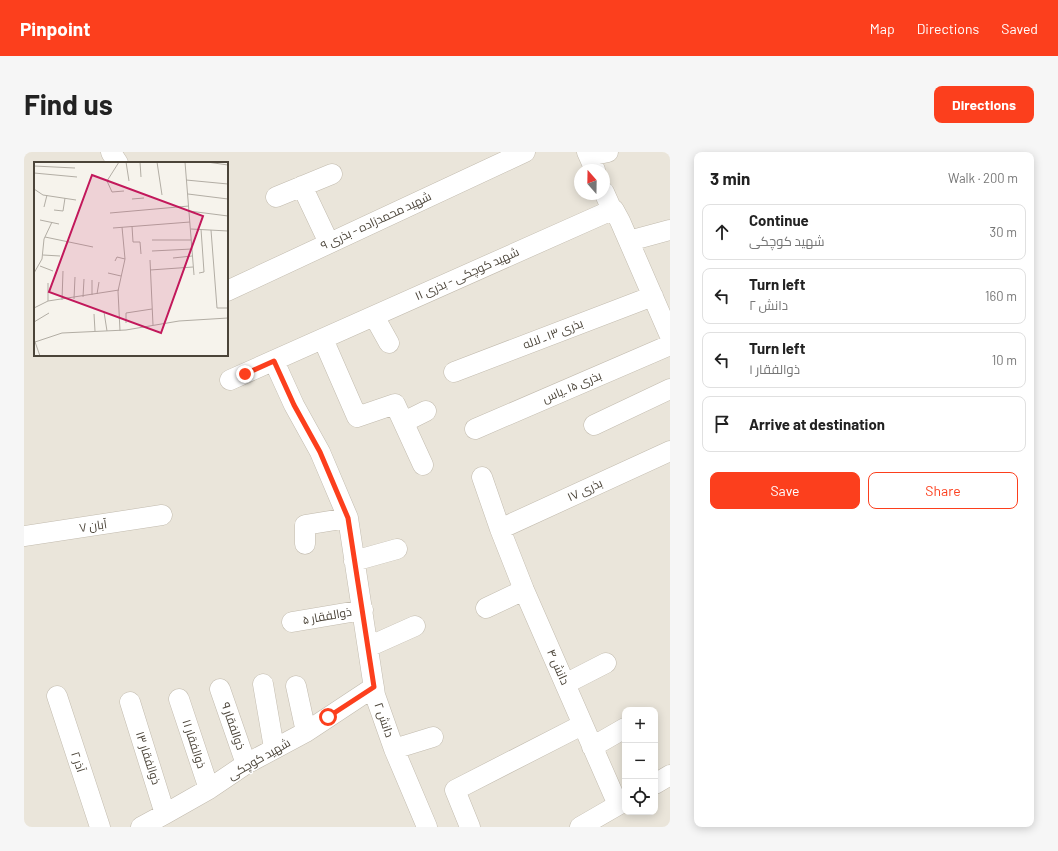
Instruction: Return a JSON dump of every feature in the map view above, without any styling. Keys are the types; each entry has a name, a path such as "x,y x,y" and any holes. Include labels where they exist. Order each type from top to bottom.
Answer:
{"street":[{"path":"111,152 117,162"},
{"name":"شهید محمدزاده - بذری ۹","path":"228,291 525,152"},
{"path":"276,197 332,174"},
{"path":"302,186 329,243"},
{"path":"608,200 629,241 670,336"},
{"name":"شهید کوچکی - بذری ۱۱","path":"230,380 612,210"},
{"path":"629,241 670,230"},
{"name":"بذری ۱۳ ـ لاله","path":"454,372 653,296"},
{"path":"374,316 389,343"},
{"path":"323,339 357,417 395,404 423,466"},
{"name":"بذری ۱۵ ـ‌یاس","path":"475,429 670,344"},
{"name":"دانش ۲","path":"274,361 294,405 320,452 348,518 375,695 394,748 427,827"},
{"path":"594,425 670,389"},
{"path":"404,422 426,411"},
{"name":"بذری ۱۷","path":"500,529 670,451"},
{"name":"دانش ۴","path":"482,477 500,529 524,590 582,725 621,803"},
{"name":"آبان ۷","path":"24,536 162,515"},
{"path":"305,544 305,525 348,518"},
{"path":"354,561 397,549"},
{"path":"486,608 524,590"},
{"name":"ذوالفقار ۵","path":"292,622 363,610"},
{"path":"368,647 415,626"},
{"path":"565,684 606,663"},
{"path":"263,684 274,748"},
{"path":"296,686 306,732"},
{"name":"شهید کوچکی","path":"142,827 209,789 246,764 306,732 374,687"},
{"name":"ذوالفقار ۹","path":"220,689 246,764"},
{"name":"آذر ۲","path":"57,696 100,827"},
{"name":"ذوالفقار ۱۱","path":"179,699 209,789"},
{"name":"ذوالفقار ۱۳","path":"130,702 166,814"},
{"path":"470,827 454,790 582,725"},
{"path":"592,746 622,730"},
{"path":"394,748 433,737"},
{"path":"658,782 670,775"},
{"path":"580,827 621,803"}],"shaded area":[{"path":"24,152 670,152 670,827 24,827"}],"route":[{"path":"245,374 274,361 294,405 320,452 348,518 374,687 328,717"}]}
